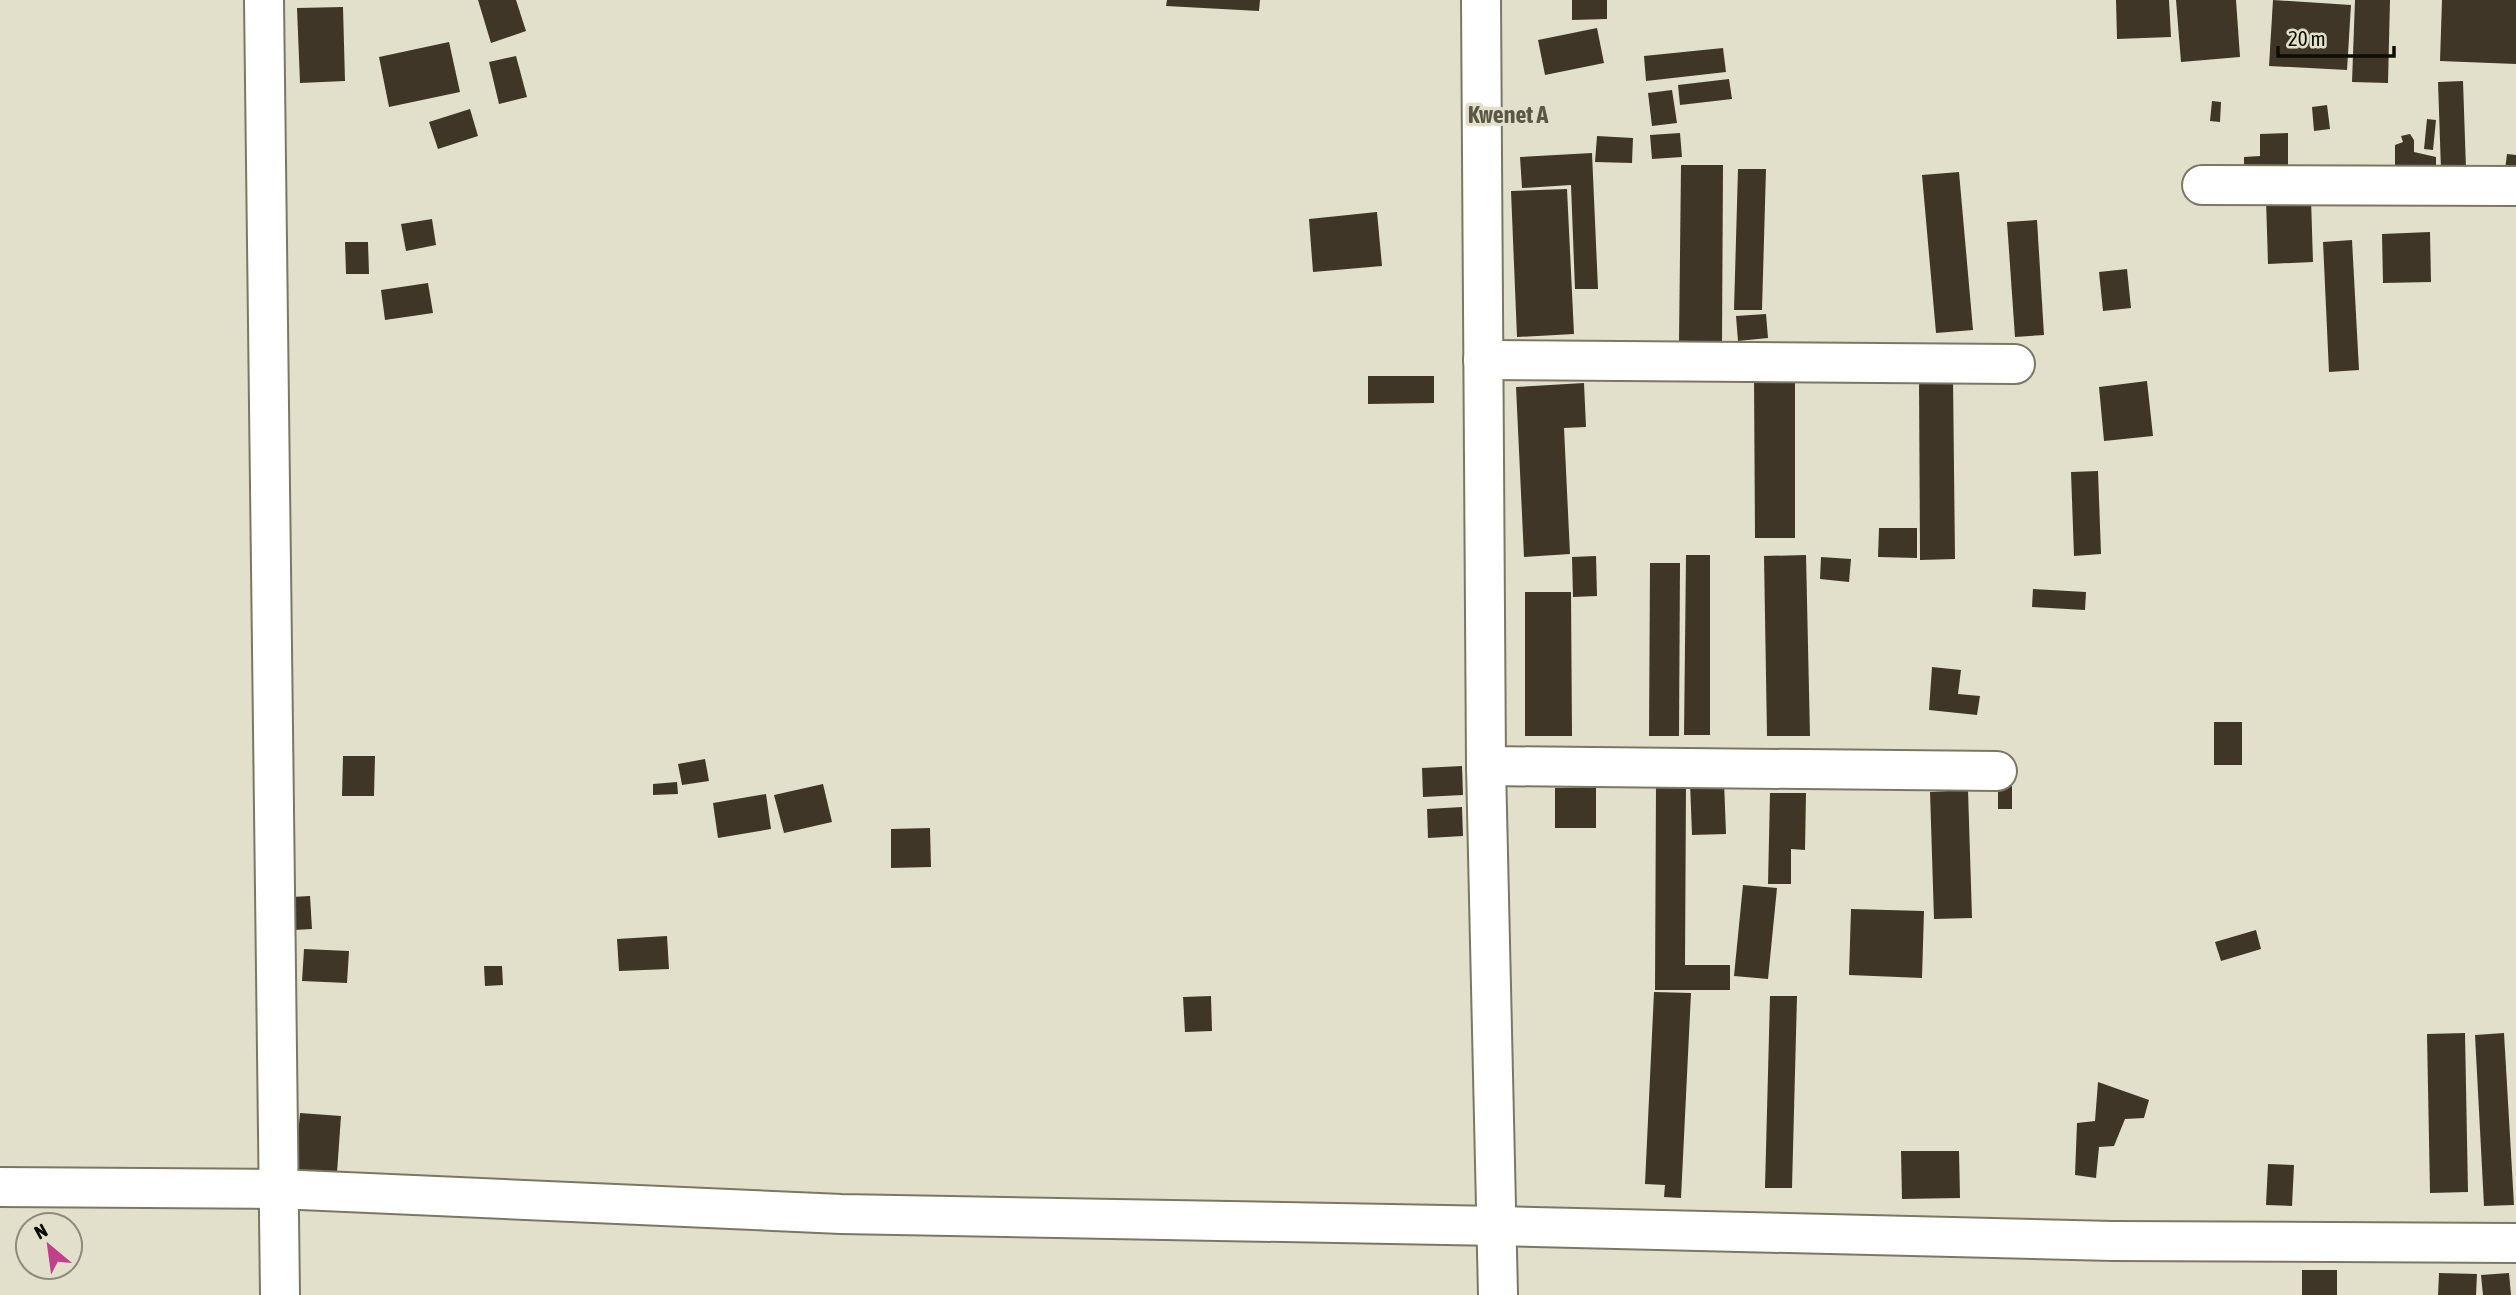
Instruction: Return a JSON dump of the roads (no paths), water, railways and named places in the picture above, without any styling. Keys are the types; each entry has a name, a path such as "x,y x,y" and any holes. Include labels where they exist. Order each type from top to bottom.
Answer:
{"street":[{"path":"264,0 280,1295"},
{"path":"1481,0 1486,766 1499,1295"},
{"path":"2202,185 2516,186"},
{"path":"1483,360 2015,364"},
{"path":"1486,766 1997,771"},
{"path":"0,1186 278,1189 841,1214 2113,1241 2516,1242"}],"district":[{"name":"Kwenet A","path":"1508,115"}]}
